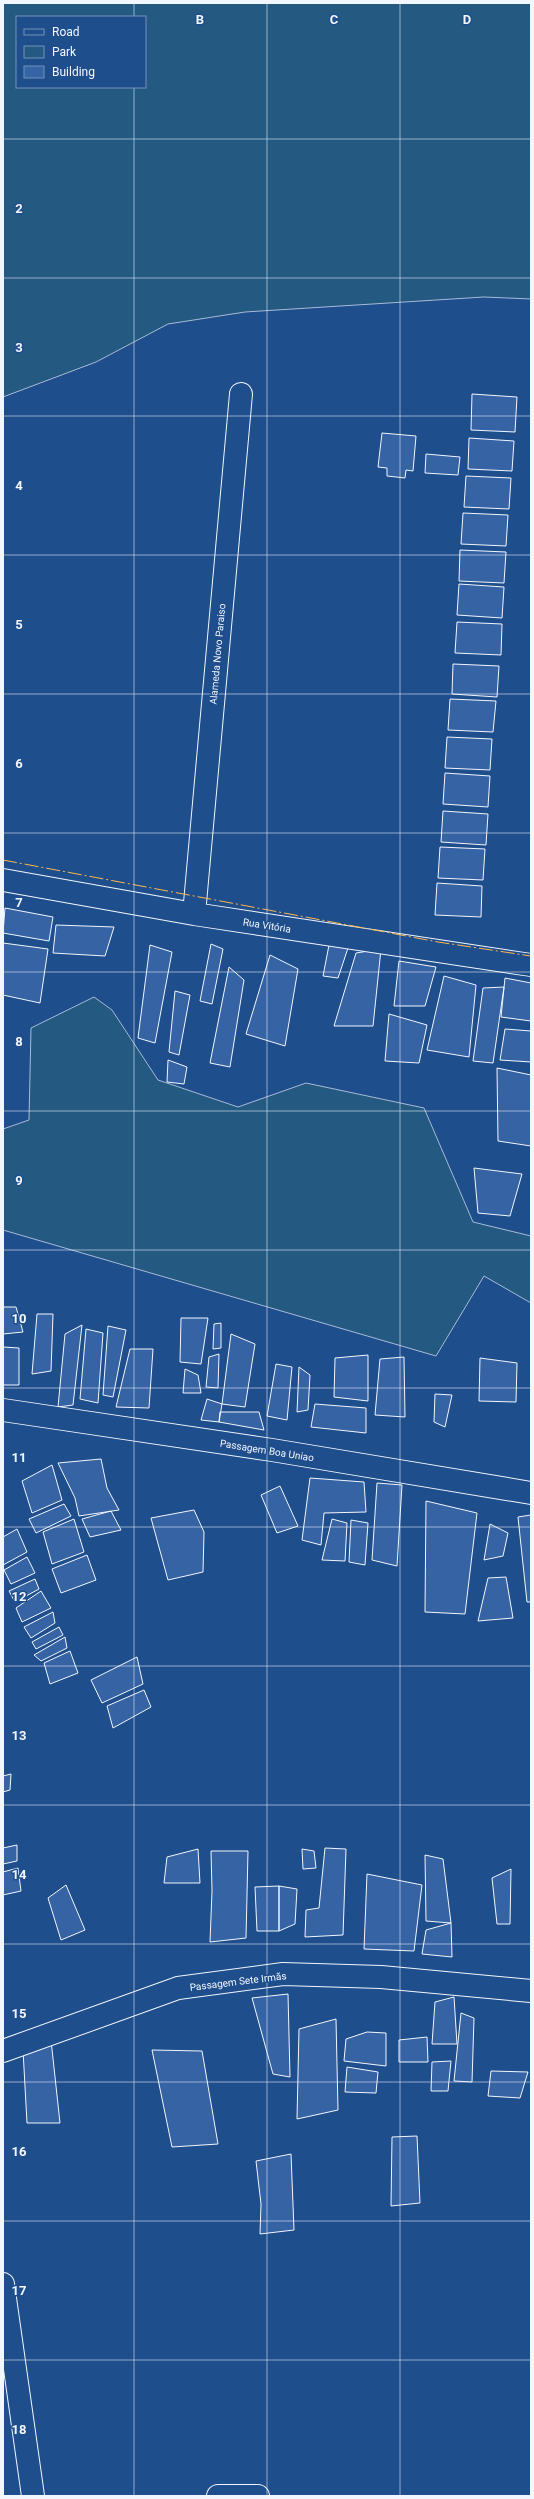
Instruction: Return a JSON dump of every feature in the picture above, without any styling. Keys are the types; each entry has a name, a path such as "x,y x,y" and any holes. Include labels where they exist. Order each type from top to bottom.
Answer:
{"street":[{"name":"Alameda Novo Paraiso","path":"194,914 241,394"},
{"name":"Rua Vitória","path":"3,880 194,914 531,965"},
{"name":"Passagem Boa Uniao","path":"3,1410 272,1450 531,1493"},
{"name":"Passagem Sete Irmãs","path":"3,2051 178,1988 283,1974 381,1977 531,1991"},
{"path":"3,2284 33,2496"},
{"path":"218,2496 258,2496"}],"green space":[{"path":"3,3 531,3 531,299 484,297 245,312 168,324 96,362 3,397"},
{"path":"94,997 112,1010 158,1080 238,1107 306,1083 424,1108 473,1222 531,1236 531,1303 484,1276 436,1356 3,1230 3,1129 29,1120 31,1028"}],"building":[{"path":"472,394 517,397 515,432 471,430"},
{"path":"382,433 416,436 413,471 406,470 405,478 387,476 387,468 378,467"},
{"path":"469,438 514,441 512,471 468,469"},
{"path":"426,454 460,457 458,475 425,473"},
{"path":"466,476 511,478 509,509 464,507"},
{"path":"463,513 508,515 506,546 461,544"},
{"path":"460,550 506,552 504,583 459,581"},
{"path":"459,584 504,587 502,618 457,615"},
{"path":"457,622 502,624 501,655 455,653"},
{"path":"453,664 499,666 497,697 452,694"},
{"path":"450,699 496,701 493,732 448,730"},
{"path":"447,737 492,739 490,770 445,768"},
{"path":"445,773 490,776 488,807 443,804"},
{"path":"443,811 488,814 486,845 441,842"},
{"path":"440,847 485,849 483,880 438,878"},
{"path":"437,883 482,886 481,917 435,915"},
{"path":"5,908 53,917 49,941 3,933"},
{"path":"56,925 114,927 105,956 53,953"},
{"path":"3,943 48,949 40,1003 3,995"},
{"path":"211,944 223,949 212,1004 200,1001"},
{"path":"150,945 172,952 155,1043 138,1038"},
{"path":"329,945 348,948 338,978 323,976"},
{"path":"381,949 373,1026 334,1026 356,953"},
{"path":"270,955 298,969 285,1046 246,1034"},
{"path":"399,961 436,967 425,1006 394,1006"},
{"path":"229,967 244,980 230,1067 210,1063"},
{"path":"444,976 476,985 469,1057 427,1050"},
{"path":"505,978 531,983 531,1021 501,1017"},
{"path":"504,987 493,1063 473,1061 483,988"},
{"path":"175,991 190,995 179,1055 169,1052"},
{"path":"389,1014 427,1025 419,1063 385,1061"},
{"path":"505,1029 531,1031 531,1062 500,1060"},
{"path":"168,1060 187,1067 184,1084 167,1082"},
{"path":"497,1068 531,1075 531,1146 498,1141"},
{"path":"474,1168 522,1174 510,1216 478,1213"},
{"path":"3,1307 16,1307 23,1332 3,1334"},
{"path":"37,1314 53,1314 51,1371 32,1374"},
{"path":"181,1318 208,1318 201,1364 180,1362"},
{"path":"221,1323 221,1348 213,1349 214,1324"},
{"path":"82,1325 73,1405 58,1407 65,1334"},
{"path":"108,1326 126,1330 113,1397 103,1395"},
{"path":"86,1329 103,1333 98,1403 80,1399"},
{"path":"231,1334 255,1344 245,1407 222,1404"},
{"path":"3,1347 19,1348 19,1385 3,1385"},
{"path":"130,1349 153,1349 149,1408 116,1407"},
{"path":"219,1354 218,1388 206,1387 209,1357"},
{"path":"368,1355 368,1401 334,1397 335,1358"},
{"path":"404,1357 405,1417 375,1415 380,1359"},
{"path":"480,1358 517,1363 516,1402 479,1401"},
{"path":"276,1364 292,1367 287,1420 267,1416"},
{"path":"299,1367 310,1375 308,1410 297,1412"},
{"path":"185,1369 198,1375 201,1393 183,1393"},
{"path":"435,1394 452,1395 445,1427 434,1422"},
{"path":"207,1399 222,1404 219,1422 201,1420"},
{"path":"315,1404 366,1408 366,1433 311,1427"},
{"path":"220,1412 259,1412 264,1430 219,1422"},
{"path":"101,1459 107,1488 119,1510 79,1516 75,1498 58,1463"},
{"path":"52,1465 62,1500 32,1513 22,1481"},
{"path":"310,1478 364,1482 366,1512 324,1513 321,1545 302,1540"},
{"path":"377,1483 402,1485 397,1566 372,1560"},
{"path":"280,1486 298,1526 277,1533 261,1495"},
{"path":"426,1501 477,1513 465,1614 425,1612"},
{"path":"64,1504 71,1516 36,1533 29,1519"},
{"path":"194,1510 204,1532 203,1572 168,1580 151,1518"},
{"path":"111,1511 121,1530 90,1537 82,1519"},
{"path":"531,1515 531,1602 527,1602 518,1517"},
{"path":"74,1519 84,1552 52,1564 43,1532"},
{"path":"332,1519 347,1523 345,1561 322,1560"},
{"path":"351,1520 368,1523 365,1565 349,1562"},
{"path":"490,1524 508,1533 503,1556 484,1560"},
{"path":"17,1529 27,1552 3,1565 3,1537"},
{"path":"87,1555 96,1580 61,1593 52,1569"},
{"path":"27,1557 35,1573 11,1584 4,1570"},
{"path":"506,1577 513,1618 478,1621 488,1578"},
{"path":"35,1579 39,1589 15,1602 9,1591"},
{"path":"41,1591 51,1608 22,1622 16,1608"},
{"path":"53,1612 55,1623 31,1638 24,1627"},
{"path":"59,1627 63,1635 36,1649 32,1642"},
{"path":"65,1637 67,1648 41,1661 34,1655"},
{"path":"70,1651 78,1673 50,1684 44,1663"},
{"path":"137,1657 143,1684 102,1703 91,1680"},
{"path":"144,1690 151,1707 113,1728 107,1706"},
{"path":"11,1774 10,1790 3,1792 3,1776"},
{"path":"17,1845 17,1861 3,1864 3,1848"},
{"path":"325,1848 346,1849 343,1935 305,1937 306,1910 319,1908"},
{"path":"198,1849 200,1883 164,1883 167,1857"},
{"path":"302,1849 314,1851 316,1868 303,1869"},
{"path":"211,1851 248,1851 246,1938 210,1942 212,1891"},
{"path":"425,1855 443,1859 451,1923 426,1921"},
{"path":"18,1868 21,1891 3,1895 3,1872"},
{"path":"511,1869 510,1924 497,1924 492,1878"},
{"path":"367,1874 422,1885 414,1951 364,1949"},
{"path":"66,1885 85,1930 61,1940 48,1898"},
{"path":"279,1886 279,1931 257,1931 255,1887"},
{"path":"279,1886 297,1889 295,1924 279,1931"},
{"path":"451,1923 452,1957 422,1954 426,1930"},
{"path":"288,1994 290,2077 273,2074 252,1998"},
{"path":"454,1997 457,2044 432,2044 435,2002"},
{"path":"461,2013 474,2018 472,2082 454,2081"},
{"path":"336,2019 338,2110 297,2119 299,2029"},
{"path":"367,2032 386,2033 386,2066 344,2061 346,2039"},
{"path":"427,2037 428,2062 399,2062 399,2040"},
{"path":"51,2040 60,2123 27,2123 23,2050"},
{"path":"152,2050 202,2051 218,2144 172,2147"},
{"path":"451,2061 448,2091 431,2091 432,2062"},
{"path":"347,2067 378,2072 376,2093 345,2092"},
{"path":"491,2071 528,2072 520,2098 488,2096"},
{"path":"417,2136 420,2203 391,2206 392,2137"},
{"path":"291,2154 294,2230 260,2234 261,2204 256,2161"}],"power":[{"path":"3,860 438,942 531,956"}]}
